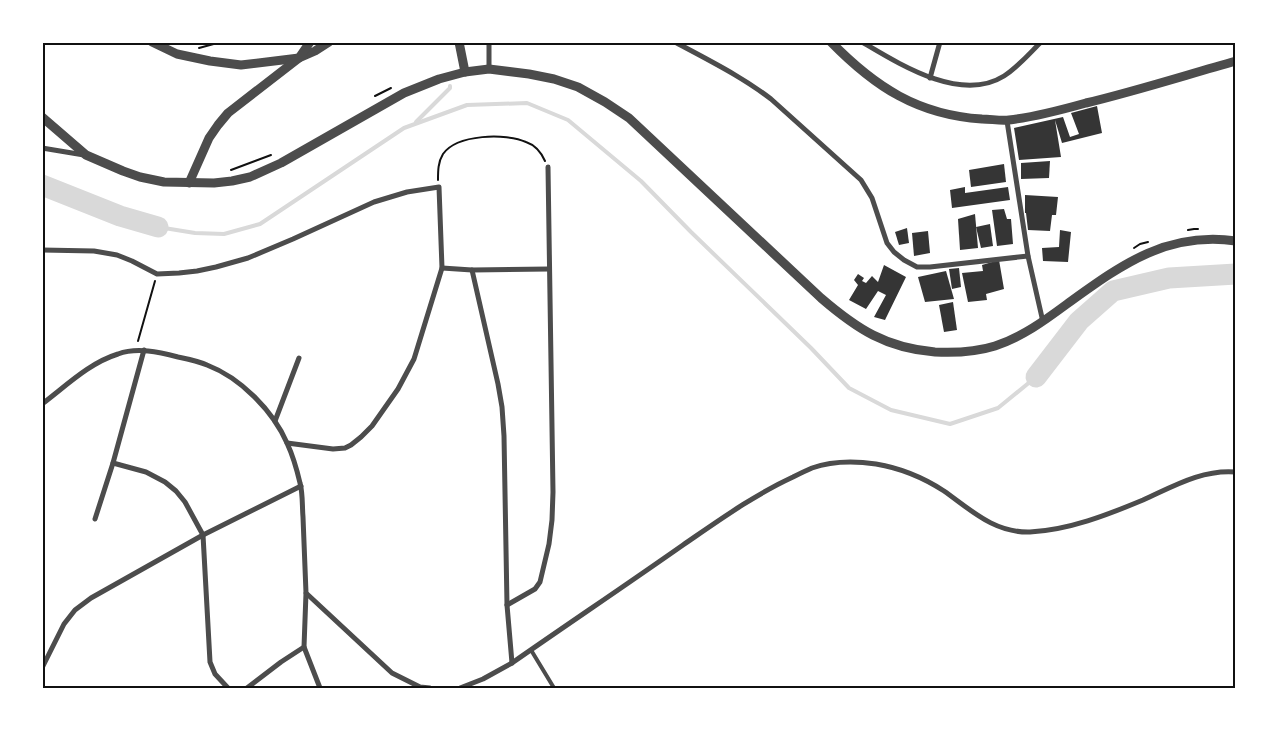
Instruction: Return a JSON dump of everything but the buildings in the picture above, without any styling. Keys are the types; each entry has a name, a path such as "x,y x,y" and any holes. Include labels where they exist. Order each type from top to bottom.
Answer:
{"street":[{"path":"152,42 177,54 210,61 247,65 299,58 310,42"},
{"path":"189,183 210,138 228,113 299,58 330,42"},
{"path":"459,42 465,72"},
{"path":"489,42 489,70"},
{"path":"675,42 757,88 861,180 872,198 887,243 904,260 916,266 930,267 1028,256"},
{"path":"831,42 873,80 910,101 935,111 965,118 1007,121 1102,100 1236,61"},
{"path":"862,42 930,78 968,86 978,86 995,81 1011,71 1041,42"},
{"path":"930,78 940,42"},
{"path":"42,148 86,155 140,177 164,182 214,183 250,176 281,163 404,93 439,79 465,72 489,70 529,74 554,79 578,87 629,118 821,298 850,322 879,338 913,350 968,352 994,346 1019,336 1043,322 1116,270 1148,252 1180,242 1204,240 1236,241"},
{"path":"42,117 86,155"},
{"path":"1007,121 1028,256 1043,322"},
{"path":"507,604 535,590 538,586 542,577 549,544 552,520 548,167"},
{"path":"42,250 77,250 112,254 126,258 157,274 179,273 216,267 248,258 374,202 407,192 439,188 442,268 414,360 398,389 372,426 356,441 345,448 339,449 287,443"},
{"path":"442,268 472,270 550,269"},
{"path":"472,270 502,407 507,604 512,663"},
{"path":"94,519 113,463 144,350"},
{"path":"42,404 95,364 119,353 144,350 173,355 209,365 246,389 275,421 287,443 301,486 306,594 304,647 320,688"},
{"path":"275,421 299,358"},
{"path":"460,688 483,679 512,663 735,510 781,483 812,468 834,463 852,462 877,464 898,469 943,490 990,523 1008,529 1028,532 1049,530 1092,520 1195,478 1212,473 1236,472"},
{"path":"113,463 146,472 165,482 176,491 184,502 203,535 210,662 215,674 228,688"},
{"path":"42,668 64,624 76,610 91,598 203,535 301,486"},
{"path":"306,594 392,673 420,688 430,688"},
{"path":"247,688 304,647"}],"lane":[{"path":"531,650 554,688"}],"path":[{"path":"439,188 438,168 445,152 454,145 475,137 513,138 527,142 541,153 548,167"},
{"path":"135,351 157,274"}],"waterway":[{"path":"416,122 450,86"},
{"path":"158,227 195,233 224,234 260,224 404,128 467,105 527,103 568,120 641,181 811,348 849,388 891,410 950,424 998,408 1036,377"},
{"path":"42,185 120,216 158,227"},
{"path":"1036,377 1079,321 1113,291 1169,278 1236,274"}]}
